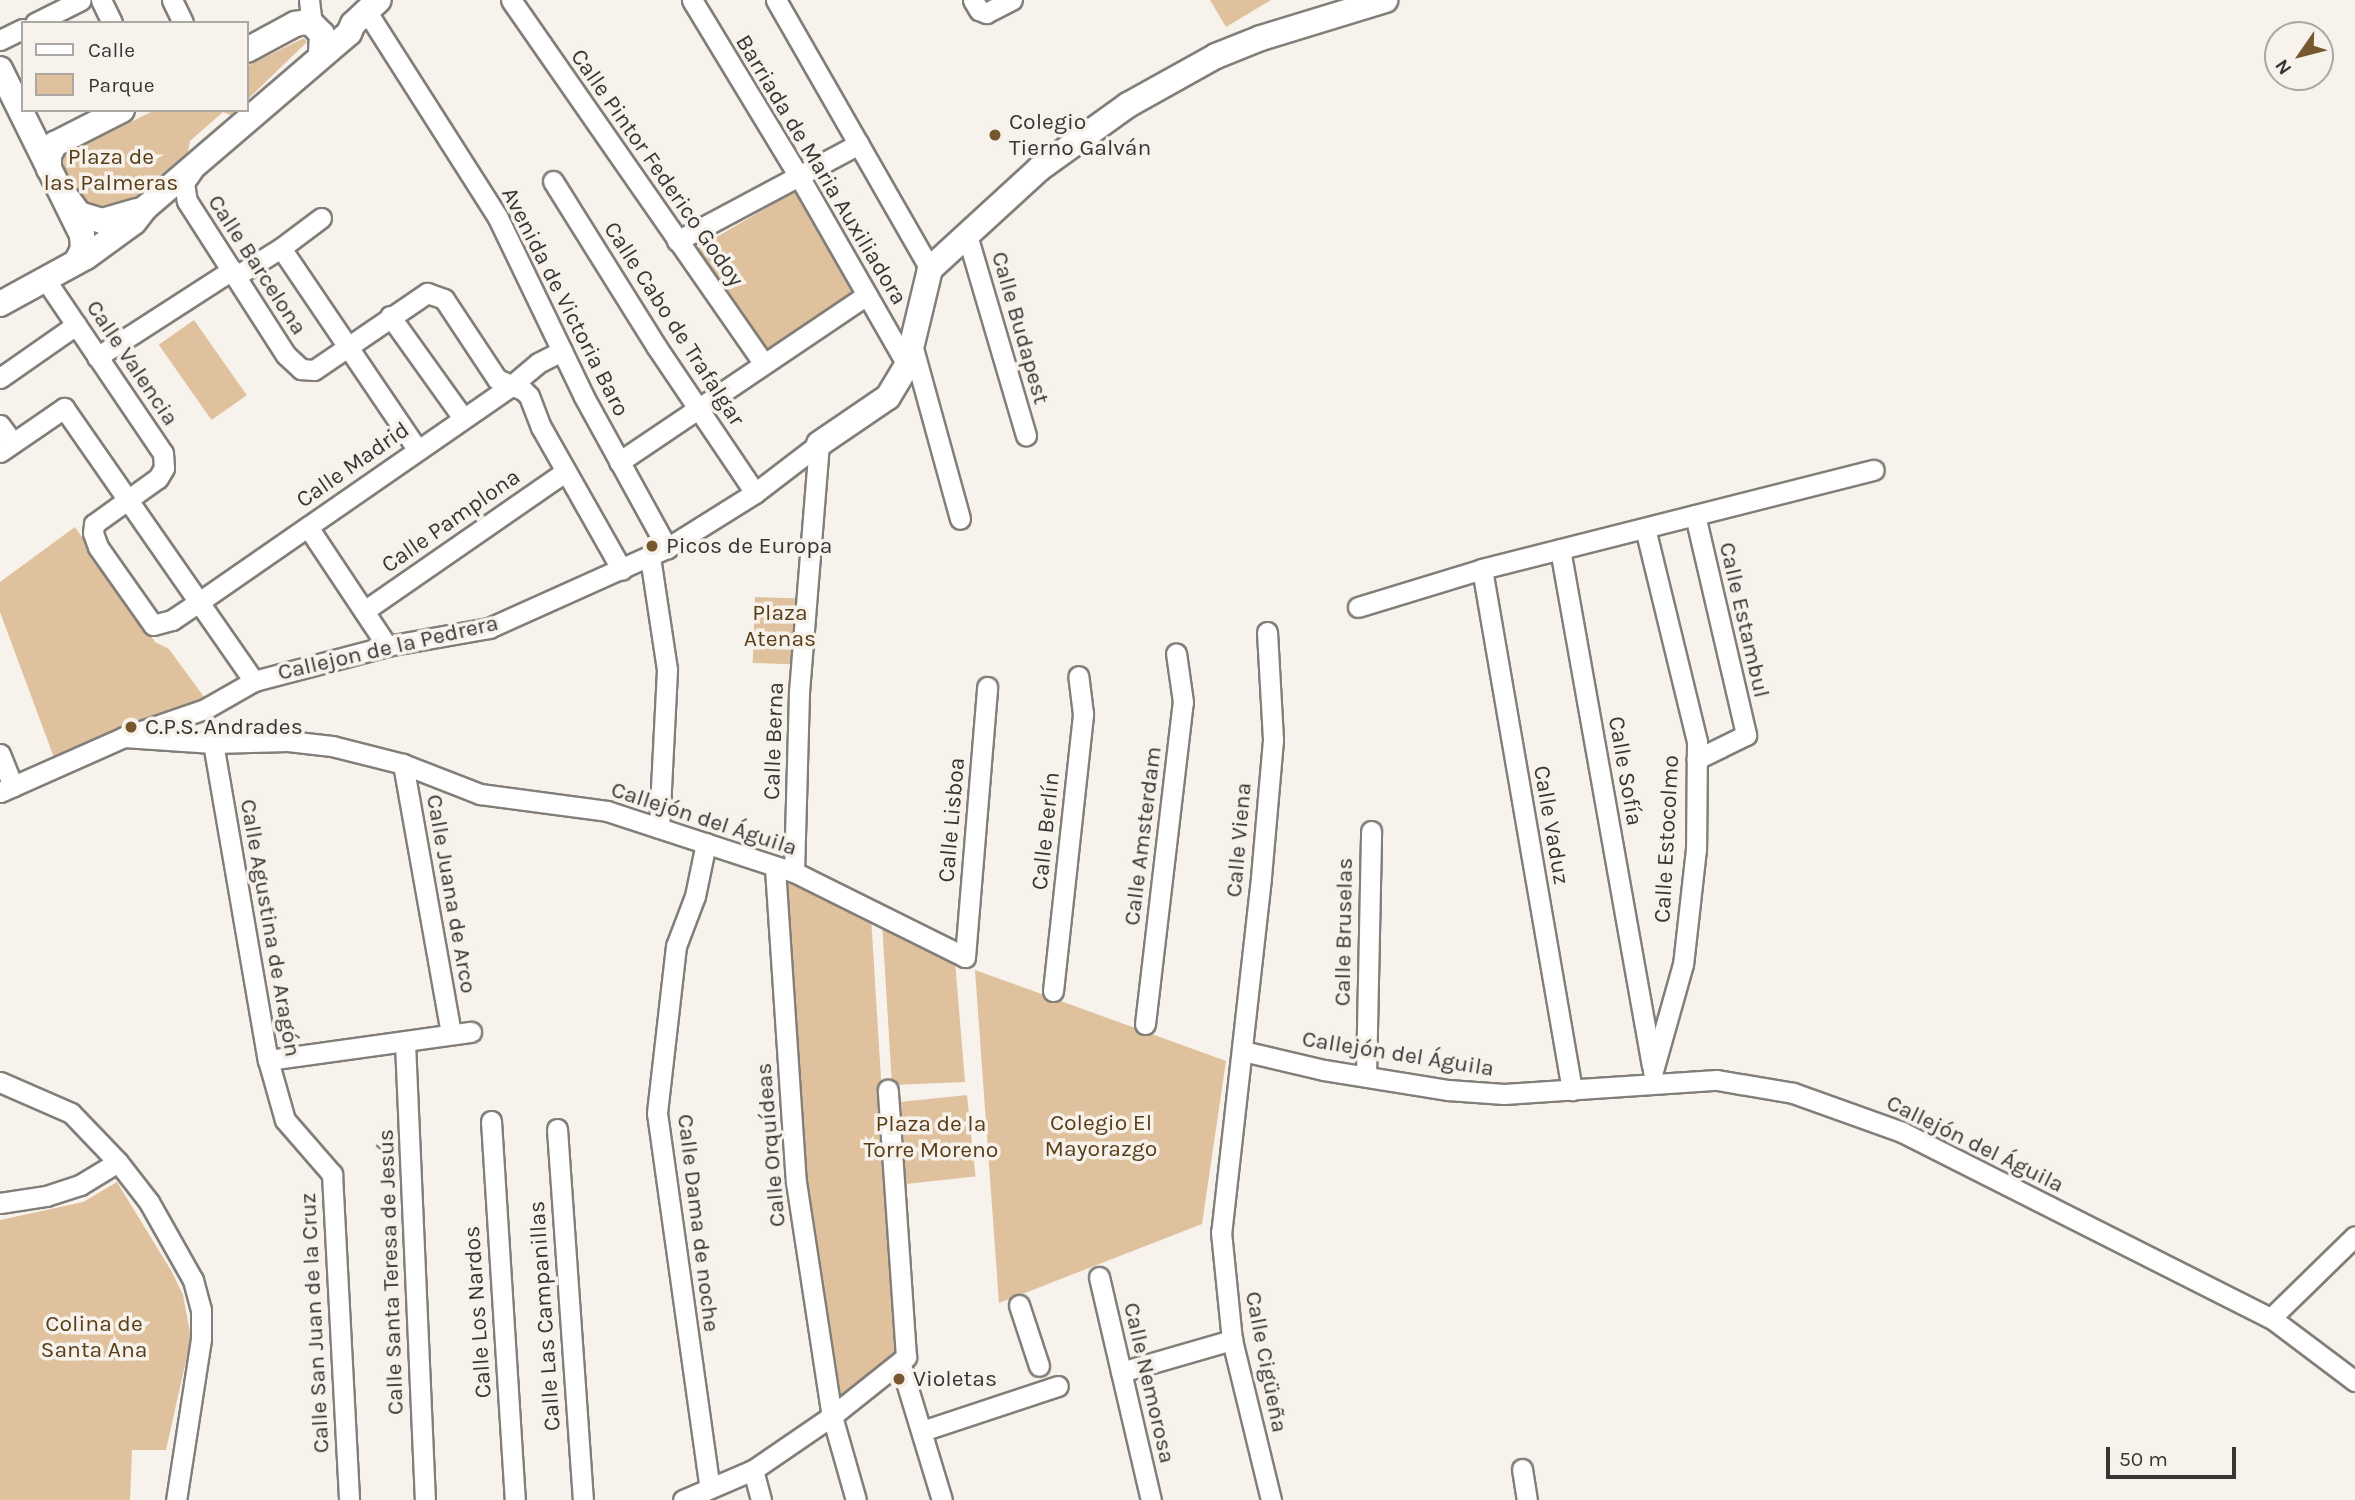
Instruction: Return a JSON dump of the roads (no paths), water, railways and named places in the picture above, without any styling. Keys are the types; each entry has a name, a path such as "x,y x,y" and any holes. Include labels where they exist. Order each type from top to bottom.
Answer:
{"street":[{"path":"38,19 81,0"},
{"path":"101,0 111,21"},
{"path":"172,0 182,21"},
{"name":"Calle Pintor Federico Godoy","path":"511,0 764,364"},
{"name":"Barriada de Maria Auxiliadora","path":"692,0 867,295 909,353"},
{"path":"776,0 930,269 1039,169 1128,105 1178,76 1261,38 1385,0"},
{"path":"980,7 1012,0"},
{"path":"313,17 328,30 367,12"},
{"path":"0,304 78,259 134,222 145,208 192,170 321,54 349,33 367,12"},
{"name":"Avenida de Victoria Baro","path":"367,12 498,218 619,462 659,552"},
{"path":"248,49 313,17"},
{"path":"313,17 324,41 321,54"},
{"path":"0,40 21,28"},
{"path":"0,69 21,112"},
{"path":"21,112 62,194 64,204 82,235 82,249 78,259"},
{"path":"49,169 49,155 55,144 88,118 114,112"},
{"path":"677,241 800,178 859,144"},
{"name":"Calle Barcelona","path":"192,170 184,183 184,196 293,365 314,370 347,347"},
{"name":"Calle Cabo de Trafalgar","path":"553,181 698,411 755,493"},
{"path":"62,194 71,200 79,214 102,221 145,208"},
{"path":"97,357 185,297 281,247 321,218"},
{"name":"Calle Budapest","path":"967,235 1026,436"},
{"path":"281,247 417,449"},
{"name":"Callejon de la Pedrera","path":"6,789 124,737 205,709 254,681 387,646 489,628 575,587 622,570 659,552 755,493 819,444 888,397 909,353 930,269"},
{"name":"Calle Valencia","path":"45,279 163,453 164,468 158,478 128,499"},
{"path":"347,347 427,293 444,299 492,374 529,396 565,471 622,570"},
{"path":"619,462 867,295"},
{"path":"390,316 463,418"},
{"path":"0,378 76,325"},
{"name":"Calle Madrid","path":"128,499 94,524 93,533 98,547 145,618 153,625 172,620 513,385 538,363 562,351"},
{"path":"909,353 960,519"},
{"path":"0,425 6,448 64,408 254,681"},
{"name":"Calle Berna","path":"784,870 819,444"},
{"path":"1359,607 1482,569 1874,470"},
{"name":"Calle Pamplona","path":"364,611 565,471"},
{"name":"Calle Estambul","path":"1695,515 1746,735 1697,759"},
{"path":"308,527 387,646"},
{"name":"Calle Estocolmo","path":"1645,528 1697,742 1696,849 1683,964 1654,1078"},
{"name":"Calle Sofía","path":"1560,549 1654,1078"},
{"path":"659,552 667,670 659,828"},
{"name":"Calle Vaduz","path":"1482,569 1572,1090"},
{"name":"Calle Viena","path":"1221,1233 1243,1051 1273,740 1267,632"},
{"name":"Calle Amsterdam","path":"1145,1024 1183,702 1176,653"},
{"name":"Calle Berlín","path":"1053,991 1083,714 1078,676"},
{"name":"Calle Lisboa","path":"965,957 987,687"},
{"name":"Callejón del Águila","path":"124,737 213,743 288,741 332,746 403,764 480,794 607,811 784,870 965,957"},
{"name":"Calle Agustina de Aragón","path":"213,743 268,1060 285,1120"},
{"path":"0,754 6,789"},
{"name":"Calle Juana de Arco","path":"403,764 451,1034"},
{"name":"Calle Bruselas","path":"1366,1076 1371,831"},
{"name":"Calle Dama de noche","path":"706,843 695,896 676,947 657,1113 710,1488"},
{"name":"Calle Orquídeas","path":"784,870 796,1182 832,1416 856,1500"},
{"path":"268,1060 471,1032"},
{"name":"Calle Santa Teresa de Jesús","path":"405,1043 425,1500"},
{"name":"Callejón del Águila","path":"1243,1051 1448,1090 1504,1094 1572,1090 1654,1078 1717,1080 1793,1093 1902,1132 2271,1318 2355,1381"},
{"path":"0,1082 71,1113 118,1162 149,1202 193,1280 201,1310 201,1339 176,1500"},
{"path":"888,1090 903,1359 942,1500"},
{"name":"Calle San Juan de la Cruz","path":"285,1120 332,1174 349,1500"},
{"name":"Calle Los Nardos","path":"491,1121 515,1500"},
{"name":"Calle Las Campanillas","path":"557,1129 583,1500"},
{"path":"0,1203 46,1196 80,1185 118,1162"},
{"name":"Calle Cigüeña","path":"1221,1233 1232,1340 1271,1500"},
{"path":"2271,1318 2355,1236"},
{"name":"Calle Nemorosa","path":"1099,1277 1151,1500"},
{"path":"1019,1305 1039,1366"},
{"path":"1121,1372 1232,1340"},
{"path":"683,1500 753,1470 832,1416 903,1359"},
{"path":"922,1431 1058,1386"},
{"path":"1522,1469 1527,1500"},
{"path":"753,1470 761,1500"}],"place":[{"name":"Colegio Tierno Galván","path":"995,135"},
{"name":"Picos de Europa","path":"652,546"},
{"name":"C.P.S. Andrades","path":"131,727"},
{"name":"Violetas","path":"899,1379"}],"park label":[{"name":"Plaza de las Palmeras","path":"111,170"},
{"name":"Plaza Atenas","path":"780,626"},
{"name":"Colegio El Mayorazgo","path":"1101,1136"},
{"name":"Plaza de la Torre Moreno","path":"931,1137"},
{"name":"Colina de Santa Ana","path":"94,1337"}]}
